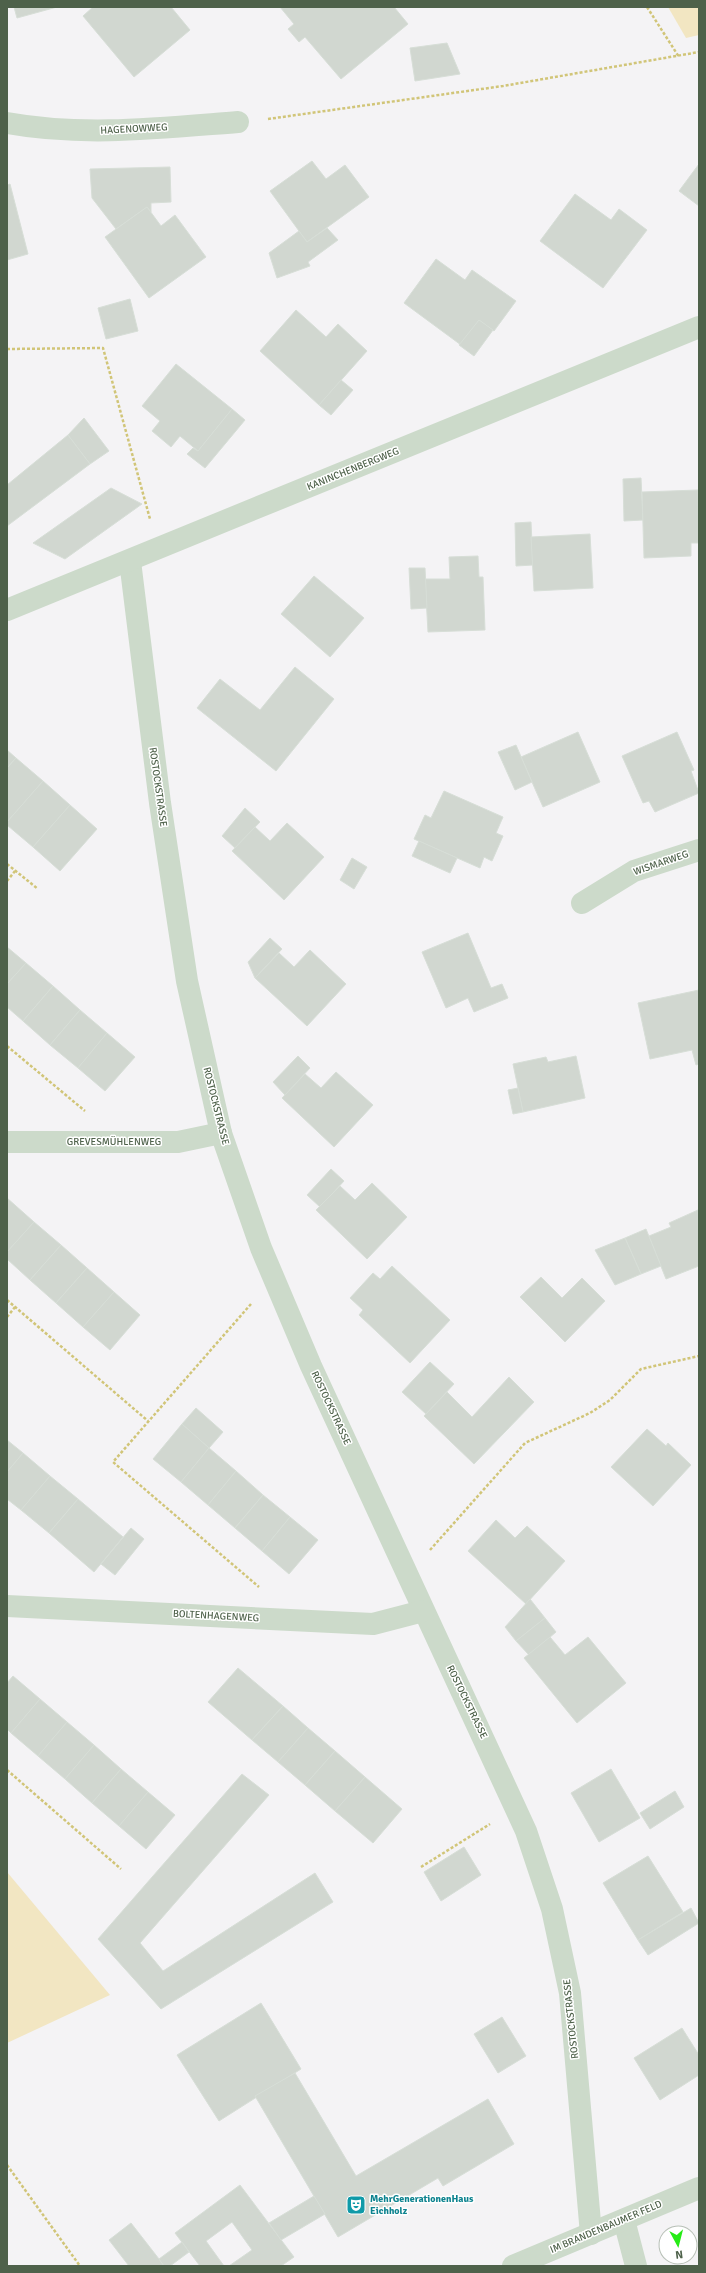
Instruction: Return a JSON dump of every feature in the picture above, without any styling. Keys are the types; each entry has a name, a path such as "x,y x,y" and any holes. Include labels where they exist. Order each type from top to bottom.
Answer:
{"street":[{"name":"HAGENOWWEG","path":"7,123 32,128 117,132 238,122"},
{"name":"KANINCHENBERGWEG","path":"7,610 130,561 699,327"},
{"name":"ROSTOCKSTRASSE","path":"130,561 160,803 187,981 221,1133 261,1248 311,1366 407,1576 507,1787 526,1831 552,1909 570,1993 591,2234"},
{"name":"WISMARWEG","path":"582,903 634,871 699,850"},
{"name":"GREVESMÜHLENWEG","path":"7,1142 178,1142 221,1133"},
{"name":"BOLTENHAGENWEG","path":"7,1606 373,1624 424,1611"},
{"name":"IM BRANDENBAUMER FELD","path":"514,2266 699,2188"},
{"path":"624,2220 636,2266"}],"path":[{"path":"647,7 679,57"},
{"path":"238,122 306,115 503,86 679,57 699,52"},
{"path":"7,349 103,348 158,549"},
{"path":"7,864 38,889"},
{"path":"7,881 15,871"},
{"path":"7,1046 86,1111"},
{"path":"270,1619 274,1599 112,1462 274,1278"},
{"path":"7,1300 148,1421"},
{"path":"7,1317 15,1307"},
{"path":"407,1576 525,1443 590,1413 610,1400 641,1369 699,1356"},
{"path":"7,1770 121,1869"},
{"path":"421,1867 492,1823"},
{"path":"7,2165 80,2266"}],"shaded area":[{"path":"668,7 699,7 699,35 686,38"},
{"path":"7,1872 110,1995 7,2043"}],"building":[{"path":"14,7 57,7 17,18"},
{"path":"93,7 171,7 190,30 134,77 83,16"},
{"path":"280,7 394,7 408,24 341,79 305,37 299,42 288,29 294,24"},
{"path":"447,43 460,74 415,81 410,48"},
{"path":"312,161 326,179 345,165 369,197 307,242 270,191"},
{"path":"699,164 699,206 679,191"},
{"path":"170,167 171,202 151,203 151,212 147,207 116,229 92,198 90,169"},
{"path":"10,184 28,254 7,260 7,185"},
{"path":"575,194 611,220 619,209 647,230 603,288 540,241"},
{"path":"147,207 161,226 175,215 206,257 149,298 105,237"},
{"path":"327,228 338,240 308,262 310,266 277,278 269,253 299,231 307,242"},
{"path":"436,259 465,280 472,270 516,301 494,331 479,320 461,345 404,303"},
{"path":"130,299 138,331 106,339 98,308"},
{"path":"296,310 326,337 338,324 367,351 319,405 260,351"},
{"path":"479,320 493,330 474,356 459,345"},
{"path":"176,364 232,409 198,451 180,436 171,447 152,431 160,421 142,406"},
{"path":"341,380 353,390 331,415 319,405"},
{"path":"232,409 245,420 205,468 187,454 193,448 198,451"},
{"path":"84,418 109,451 90,464 68,435"},
{"path":"68,435 90,464 7,526 7,485"},
{"path":"641,478 643,520 624,521 623,479"},
{"path":"111,488 142,504 65,559 33,543"},
{"path":"698,490 699,543 691,543 691,556 644,558 642,492"},
{"path":"531,522 533,565 516,566 515,523"},
{"path":"590,534 593,588 534,591 531,537"},
{"path":"478,556 479,577 483,577 485,630 428,632 425,579 450,579 449,557"},
{"path":"409,568 425,568 427,608 411,609"},
{"path":"314,576 364,618 330,657 281,614"},
{"path":"295,667 334,699 276,771 197,708 220,679 260,710"},
{"path":"578,732 600,782 543,807 521,757"},
{"path":"677,732 694,770 691,771 699,793 655,812 649,801 643,803 622,756"},
{"path":"516,745 532,782 515,790 498,752"},
{"path":"7,750 16,758 7,768"},
{"path":"16,758 43,781 7,822 7,768"},
{"path":"43,781 70,805 33,847 7,825 7,822"},
{"path":"444,791 503,817 496,833 503,836 492,861 484,857 480,868 414,839 425,815 431,818"},
{"path":"70,805 97,829 60,871 33,847"},
{"path":"245,808 260,822 235,848 222,836"},
{"path":"287,823 324,857 284,900 232,851 255,827 270,841"},
{"path":"419,841 457,858 450,873 412,856"},
{"path":"352,858 367,867 354,889 340,880"},
{"path":"468,933 491,988 502,984 508,998 474,1012 468,998 446,1008 422,952"},
{"path":"270,938 282,949 255,978 248,962"},
{"path":"7,947 26,963 7,984"},
{"path":"310,950 346,984 307,1026 255,978 279,953 294,967"},
{"path":"26,963 53,986 23,1021 7,1007 7,984"},
{"path":"53,986 80,1010 50,1045 23,1021"},
{"path":"699,990 699,1064 696,1065 692,1050 650,1059 638,1003"},
{"path":"80,1010 107,1033 78,1068 50,1045"},
{"path":"107,1033 135,1057 105,1091 78,1068"},
{"path":"298,1056 310,1068 285,1095 273,1082"},
{"path":"576,1056 585,1098 523,1112 513,1064 546,1057 548,1062"},
{"path":"336,1072 373,1105 334,1147 282,1098 305,1074 321,1088"},
{"path":"518,1088 523,1112 513,1114 508,1090"},
{"path":"331,1169 344,1181 320,1207 307,1195"},
{"path":"372,1183 407,1217 367,1259 316,1210 340,1186 355,1200"},
{"path":"7,1198 34,1222 7,1252"},
{"path":"698,1210 699,1266 666,1279 649,1236 671,1227 669,1223"},
{"path":"34,1222 61,1245 30,1280 7,1259 7,1252"},
{"path":"646,1229 661,1266 641,1274 625,1238"},
{"path":"625,1238 641,1274 615,1285 595,1250"},
{"path":"61,1245 87,1268 56,1303 30,1280"},
{"path":"392,1266 450,1320 410,1363 359,1315 363,1310 350,1298 373,1273 380,1279"},
{"path":"87,1268 114,1292 83,1327 56,1303"},
{"path":"541,1277 562,1298 582,1278 605,1301 565,1342 520,1297"},
{"path":"114,1292 140,1315 110,1350 83,1327"},
{"path":"430,1362 454,1384 426,1414 402,1392"},
{"path":"509,1377 534,1402 474,1464 424,1416 447,1392 472,1417"},
{"path":"196,1408 223,1432 209,1448 182,1424"},
{"path":"182,1424 209,1448 181,1482 153,1459"},
{"path":"647,1429 666,1446 668,1443 691,1465 653,1506 611,1467"},
{"path":"7,1440 23,1453 7,1472"},
{"path":"209,1448 236,1471 208,1505 181,1482"},
{"path":"23,1453 50,1476 21,1510 7,1499 7,1472"},
{"path":"236,1471 263,1495 235,1528 208,1505"},
{"path":"50,1476 78,1499 49,1533 21,1510"},
{"path":"263,1495 290,1517 262,1551 235,1528"},
{"path":"78,1499 123,1537 94,1572 49,1533"},
{"path":"290,1517 318,1540 289,1574 262,1551"},
{"path":"496,1520 515,1538 527,1526 565,1561 526,1604 468,1551"},
{"path":"131,1528 144,1539 115,1575 101,1564"},
{"path":"530,1599 545,1618 516,1641 505,1627"},
{"path":"545,1618 556,1632 529,1655 516,1641"},
{"path":"550,1637 565,1655 588,1637 626,1683 577,1723 524,1658"},
{"path":"238,1668 283,1706 252,1740 208,1702"},
{"path":"13,1676 40,1699 11,1733 7,1729 7,1683"},
{"path":"40,1699 67,1722 38,1756 11,1733"},
{"path":"283,1706 308,1728 278,1762 252,1740"},
{"path":"67,1722 94,1745 65,1779 38,1756"},
{"path":"308,1728 335,1751 305,1785 278,1762"},
{"path":"94,1745 121,1769 92,1803 65,1779"},
{"path":"335,1751 365,1777 335,1811 305,1785"},
{"path":"121,1769 148,1792 119,1826 92,1803"},
{"path":"611,1769 640,1818 599,1842 571,1793"},
{"path":"242,1774 269,1795 140,1943 163,1971 315,1873 333,1902 161,2009 98,1939"},
{"path":"365,1777 402,1809 373,1843 335,1811"},
{"path":"675,1791 684,1807 650,1829 640,1813"},
{"path":"148,1792 175,1815 146,1849 119,1826"},
{"path":"464,1847 481,1875 441,1901 424,1872"},
{"path":"648,1856 683,1912 638,1940 603,1883"},
{"path":"691,1908 699,1923 648,1955 638,1940"},
{"path":"261,2003 301,2069 219,2121 177,2055"},
{"path":"502,2017 526,2056 498,2073 474,2034"},
{"path":"682,2028 699,2055 699,2075 660,2100 634,2058"},
{"path":"295,2073 356,2176 488,2099 514,2144 443,2186 438,2178 338,2237 255,2096"},
{"path":"240,2185 294,2257 281,2266 229,2266 252,2250 232,2222 206,2241 224,2266 200,2266 175,2233"},
{"path":"314,2196 325,2214 281,2240 269,2223"},
{"path":"131,2223 164,2266 129,2266 109,2240"},
{"path":"182,2242 189,2252 170,2266 164,2266 159,2259"}],"place":[{"name":"MehrGenerationenHaus Eichholz","path":"356,2205"}]}
